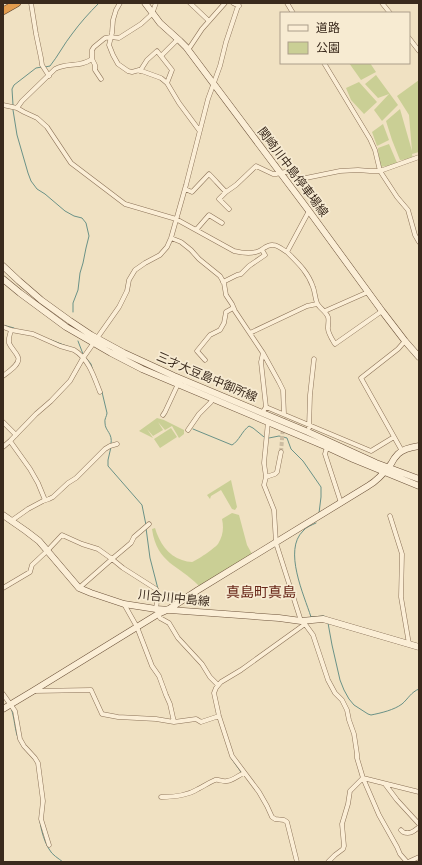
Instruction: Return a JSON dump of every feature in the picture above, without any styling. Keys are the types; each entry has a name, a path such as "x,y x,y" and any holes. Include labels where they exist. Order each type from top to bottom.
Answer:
{"highway":[{"path":"3,11 17,3"}],"main road":[{"name":"関崎川中島停車場線","path":"146,3 152,14 160,23 188,50 382,311 419,357"},
{"name":"三才大豆島中御所線","path":"3,266 41,300 96,340 111,353 142,369 353,459 419,480"},
{"name":"三才大豆島中御所線","path":"3,279 66,327 174,376 264,410 308,429 419,486"},
{"path":"169,610 198,590 375,482 398,454 402,451 419,446"},
{"name":"川合川中島線","path":"3,515 39,541 79,588 124,604 157,611 169,610 279,618 303,623 323,619 419,647"},
{"path":"3,709 138,627 157,611"}],"street":[{"path":"32,3 36,34 43,67 49,76"},
{"path":"120,3 113,20 110,45 118,64 128,71 140,71 160,78 167,83 179,103 199,130"},
{"path":"101,79 95,70 95,65 92,59 92,50 94,47 105,38 119,38 141,24 152,14 156,3"},
{"path":"190,3 208,20"},
{"path":"188,50 208,20 225,3"},
{"path":"3,447 70,381 83,358 119,307 127,291 129,280 135,270 160,255 167,247 185,189 208,99 239,5 233,3"},
{"path":"287,3 292,12"},
{"path":"382,3 389,12"},
{"path":"161,56 178,39"},
{"path":"410,39 419,50"},
{"path":"140,71 147,60 157,51 172,70 167,83"},
{"path":"18,108 22,101 55,69 61,66 86,63 92,59"},
{"path":"325,64 370,139 375,150 380,170 397,197 408,210 415,235 419,242"},
{"path":"3,105 18,108 37,118 47,126 71,163 125,204 176,219 234,251 242,253 257,252 268,245 273,245 287,252 301,265 308,275 314,289 317,304 325,311 328,317 327,327 335,344 382,311"},
{"path":"229,209 219,200 256,166 273,174 289,172 302,179 340,171 380,170 419,157"},
{"path":"185,189 192,192 209,174 226,192"},
{"path":"287,252 309,211"},
{"path":"196,230 209,215 222,223"},
{"path":"171,238 181,242 191,250 210,269 220,276 224,282 226,295 233,308 263,353 283,390 284,414"},
{"path":"224,282 241,274 249,266 265,255 262,250"},
{"path":"325,311 368,292"},
{"path":"250,333 307,306 317,304"},
{"path":"205,360 197,351 210,335 220,330 224,323 226,312 233,308"},
{"path":"3,327 33,334 60,346 77,351 89,364 100,392"},
{"path":"3,376 16,365 18,360 18,356 9,344 11,330"},
{"path":"402,451 361,378 398,349 405,341"},
{"path":"263,353 261,362 264,410"},
{"path":"314,359 308,429 371,451 394,437"},
{"path":"163,415 178,384"},
{"path":"188,430 198,414 211,402 212,399"},
{"path":"3,422 16,435"},
{"path":"268,422 264,463 266,477 264,485 274,510 276,543 303,623 313,635 328,680 347,710 348,720 354,734 357,758 363,778 384,825 398,847 400,854 408,862 419,857"},
{"path":"10,441 30,469 45,500"},
{"path":"12,521 28,509 49,499 76,478 105,449 113,445"},
{"path":"326,447 325,454 341,503"},
{"path":"266,477 277,472 280,452"},
{"path":"390,516 402,554 401,597 409,644"},
{"path":"79,588 131,543 134,537 147,525"},
{"path":"3,588 30,572 32,565 62,535 82,544 98,548 122,568 156,589 158,594 157,611 160,618 169,623 178,638 202,664 210,677 218,685"},
{"path":"124,604 138,627 152,666 159,676 170,704 174,722"},
{"path":"297,862 287,822 272,817 259,792 232,756 219,716 214,693 218,685 241,670 303,623"},
{"path":"33,691 91,690 102,714 118,717 151,718 174,722 196,719 201,722 219,716"},
{"path":"3,694 15,711 20,739 38,763 43,800 41,819 49,845"},
{"path":"161,797 180,796 191,793 210,782 218,780 227,781 244,773"},
{"path":"363,778 419,792"},
{"path":"328,862 343,849 342,824 348,804 350,790 363,778"},
{"path":"385,783 419,826 408,834 401,830"}],"green space":[{"path":"350,64 371,64 376,72 361,80"},
{"path":"376,75 398,105 382,121 374,110 389,94 378,98 365,84"},
{"path":"419,80 419,152 412,154 413,159 400,160 386,121 400,109 412,151 409,115 397,96"},
{"path":"359,82 377,102 364,114 351,100 346,88"},
{"path":"383,124 389,140 377,146 372,132"},
{"path":"389,144 398,165 379,167 378,148"},
{"path":"157,418 184,430 184,434 179,438 172,426 165,430 158,422 163,430 153,436 147,429 153,438 139,431"},
{"path":"171,428 177,437 160,448 154,439"},
{"path":"231,480 237,507 235,510 232,509 221,490 211,496 210,499 207,495"},
{"path":"232,513 239,515 247,545 252,554 199,586 164,557 158,550 152,529 155,528 159,538 168,552 184,561 192,562 218,544 223,532 222,519"}],"waterway":[{"path":"45,67 50,66 75,30 99,3"},
{"path":"13,105 12,89 14,85 36,68 42,67"},
{"path":"13,110 17,135 31,181 37,189 65,211 82,218 86,223 89,236 80,273 78,290 73,303 73,312"},
{"path":"3,325 14,328"},
{"path":"51,340 69,347"},
{"path":"78,341 83,354"},
{"path":"87,359 91,364 93,371"},
{"path":"102,392 107,413 105,426 111,437 111,444"},
{"path":"193,429 232,445 249,426 264,437"},
{"path":"269,438 279,436 287,438 291,449 303,461 321,487 319,513"},
{"path":"111,447 108,466 142,505 146,525"},
{"path":"316,523 304,530 297,539 295,561 300,585 311,617 324,616"},
{"path":"146,528 150,558 158,589"},
{"path":"328,623 340,680 349,699 354,705 371,715 391,710 399,706 419,689"},
{"path":"11,708 18,739 23,747"},
{"path":"231,758 241,772"},
{"path":"40,813 43,837 47,846 52,853 63,862"}],"tunnel":[{"path":"281,452 284,414"}],"district":[{"name":"真島町真島","path":"261,592"}]}
